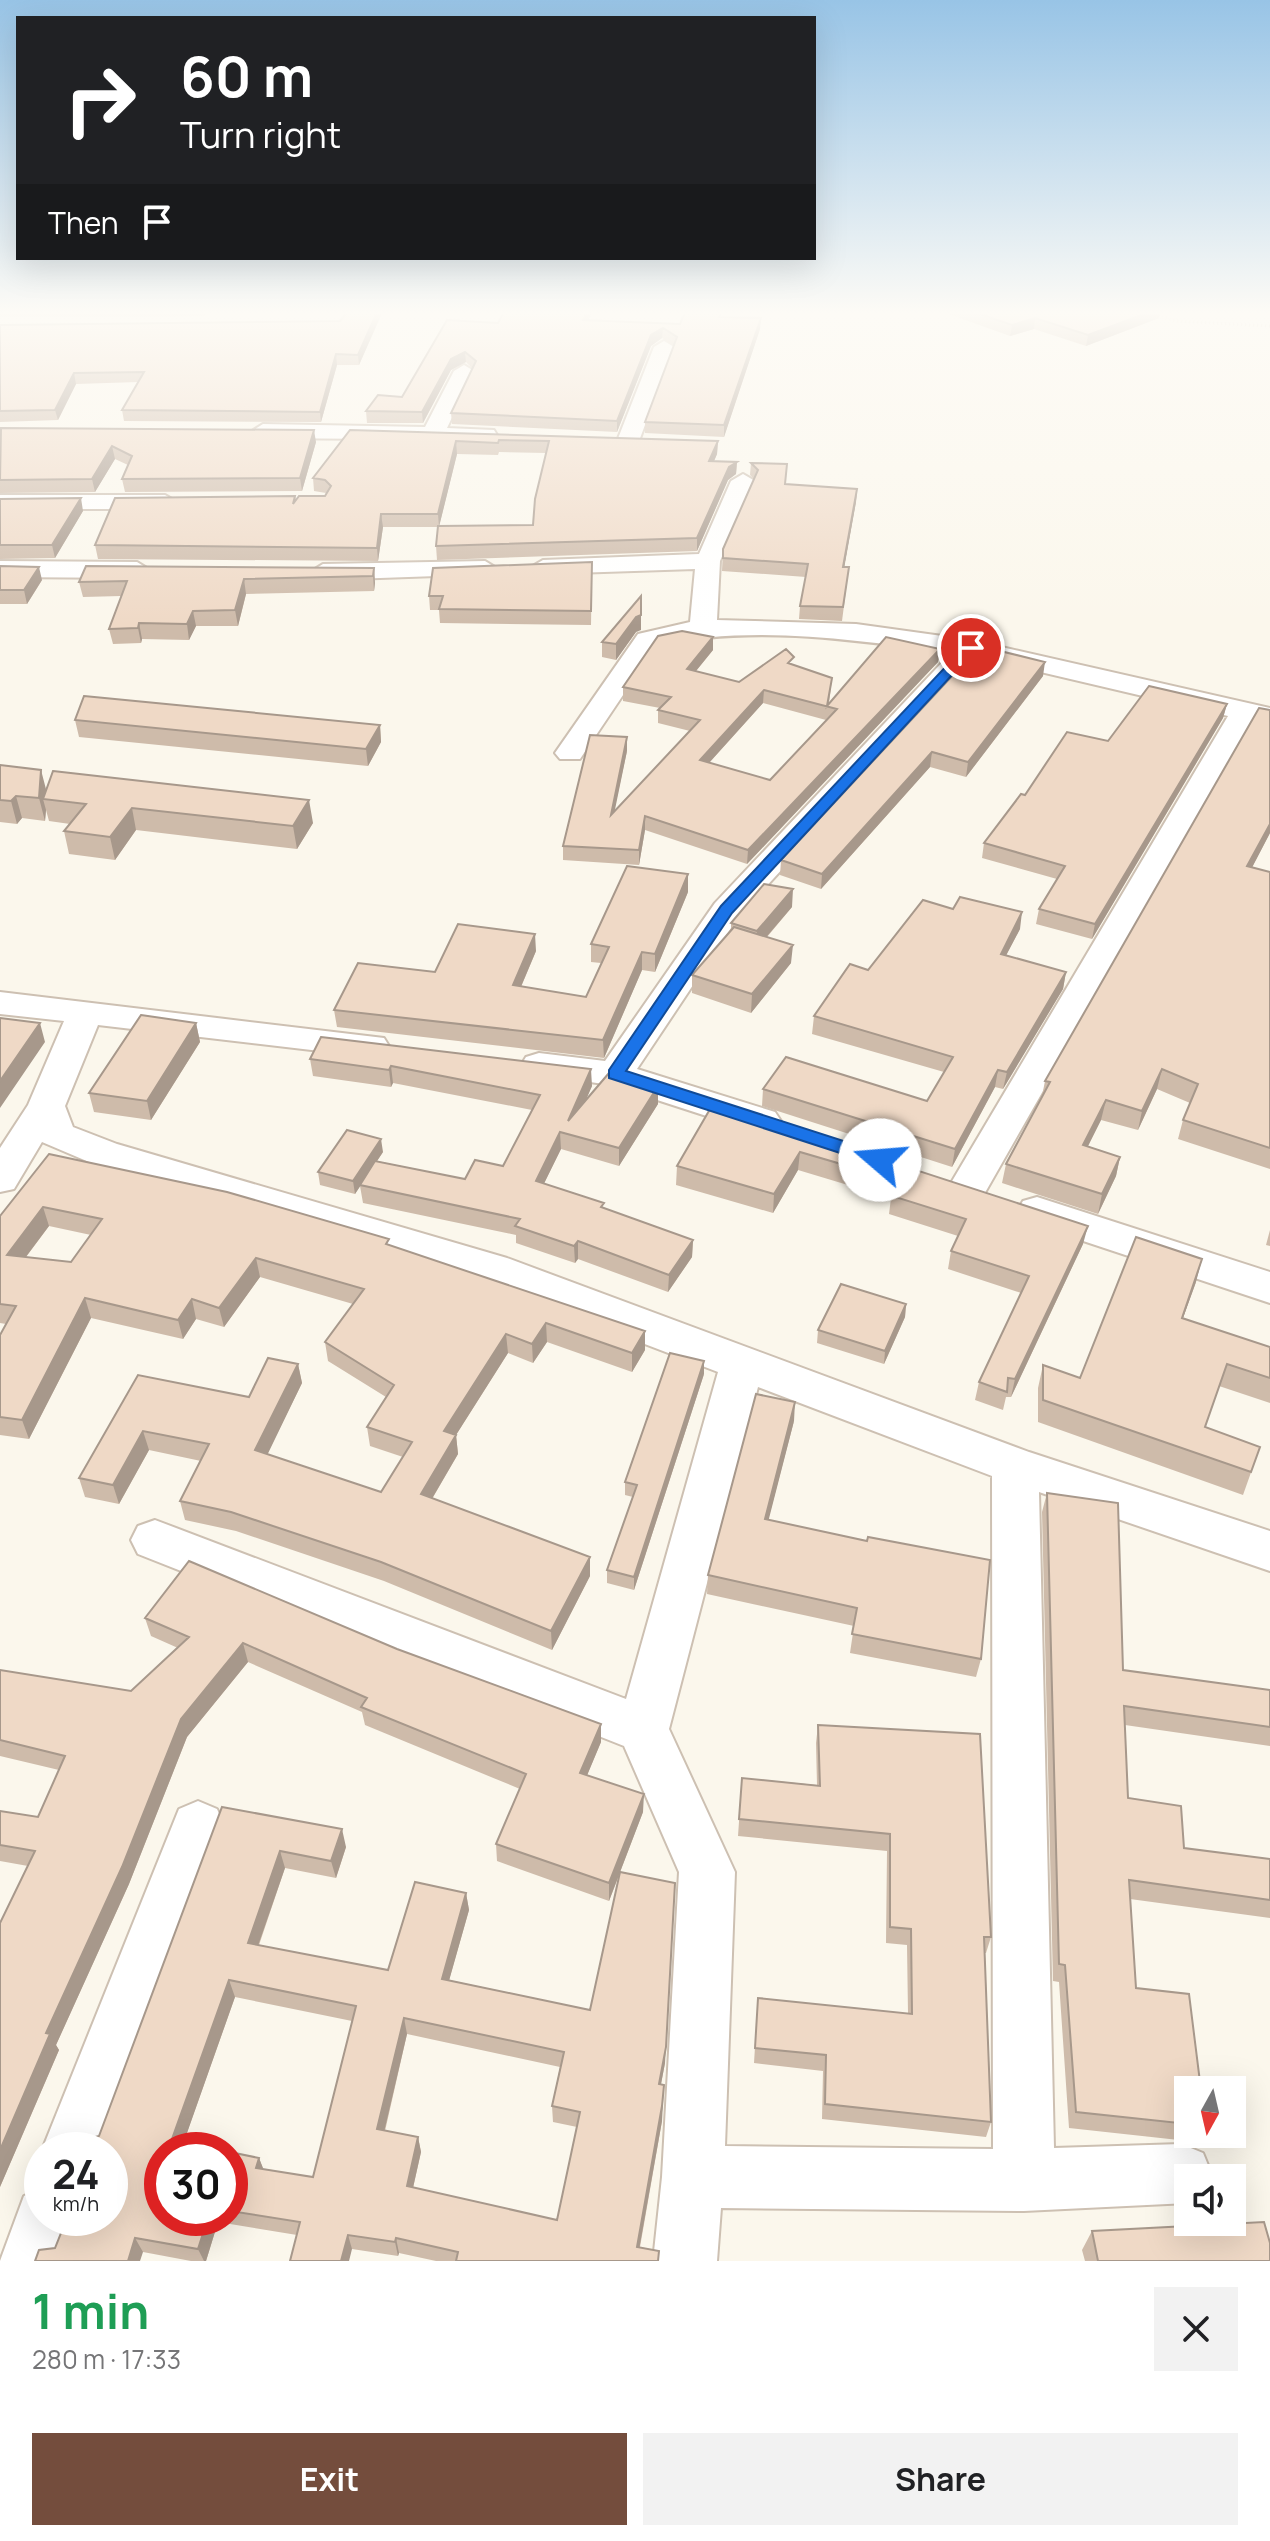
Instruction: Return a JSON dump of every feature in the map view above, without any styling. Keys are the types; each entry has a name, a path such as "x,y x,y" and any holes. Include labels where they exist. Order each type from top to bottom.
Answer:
{"street":[{"path":"433,433 442,416"},
{"path":"628,441 638,416"},
{"path":"247,431 508,436"},
{"path":"598,440 659,443"},
{"path":"703,627 708,561 743,481"},
{"path":"0,502 188,502"},
{"path":"303,571 708,561"},
{"path":"0,569 159,571"},
{"path":"570,753 647,640 703,627 856,632 971,648 1257,714 954,1183 1270,1288"},
{"path":"615,1074 727,910 971,648"},
{"path":"0,1003 413,1051"},
{"path":"0,1179 46,1106 85,1013"},
{"path":"506,1061 615,1074 792,1131"},
{"path":"46,1106 57,1135 103,1153 492,1269 1015,1466 1270,1551"},
{"path":"685,2261 693,2177 707,1872 643,1729 743,1361"},
{"path":"1015,1466 1024,2180"},
{"path":"155,1540 643,1729"},
{"path":"80,2132 198,1827"},
{"path":"693,2177 1024,2180 1174,2175"},
{"path":"29,2261 39,2236"}],"building":[{"path":"503,416 619,416 617,421"},
{"path":"647,416 727,416 724,425 645,422"},
{"path":"1,428 314,430 300,478 122,479 132,456 112,446 92,479 0,480"},
{"path":"350,430 718,441 709,461 737,462 729,467 697,538 436,546 438,526 533,525 535,499 549,441 499,440 498,443 456,441 438,514 381,514 377,548 95,545 115,498 295,496 293,504 299,496 325,496 331,486 325,480 313,478"},
{"path":"751,463 787,464 785,484 857,489 843,567 849,567 843,607 800,606 808,564 723,558 723,549 758,470"},
{"path":"81,498 52,545 0,545 0,499"},
{"path":"592,562 591,611 439,609 443,596 429,596 433,568"},
{"path":"0,566 39,567 24,590 0,590"},
{"path":"86,566 374,568 373,576 244,579 235,610 193,611 187,624 139,623 138,628 109,629 127,581 79,582"},
{"path":"641,596 641,615 636,617 616,644 602,642"},
{"path":"682,631 713,637 687,669 739,682 786,649 794,657 788,663 832,678 827,706 886,637 940,649 748,850 645,816 639,850 563,846 590,735 627,737 611,815 700,720 658,710 671,697 623,687 658,636","holes":["764,690 837,709 770,780 700,760"]},
{"path":"980,646 1045,662 968,762 932,752 822,874 781,860"},
{"path":"1149,686 1227,704 1095,924 1039,909 1065,866 984,843 1021,794 1025,795 1067,732 1108,741"},
{"path":"84,696 380,725 366,749 75,720"},
{"path":"1259,708 1270,710 1270,824 1247,866 1270,872 1270,1148 1183,1120 1198,1084 1162,1069 1142,1111 1106,1100 1083,1145 1120,1157 1102,1194 1006,1164 1050,1082 1045,1081"},
{"path":"0,765 41,770 39,798 16,796 11,801 0,800"},
{"path":"53,771 309,800 293,826 132,808 110,837 64,831 86,804 43,799"},
{"path":"627,866 688,874 655,954 642,952 603,1040 334,1010 358,963 435,972 458,924 535,934 513,985 586,997 609,947 591,944"},
{"path":"764,884 793,889 757,931 731,923"},
{"path":"960,897 1022,912 1001,954 1066,972 1007,1072 998,1070 955,1149 763,1089 786,1057 927,1101 953,1057 814,1016 850,964 868,970 923,900 953,909"},
{"path":"734,927 793,945 752,994 692,975"},
{"path":"141,1015 196,1023 147,1101 89,1093"},
{"path":"0,1018 40,1023 0,1081"},
{"path":"321,1037 591,1069 568,1121 609,1073 658,1086 619,1148 560,1132 536,1181 604,1203 601,1207 693,1240 669,1275 578,1241 574,1246 515,1226 520,1219 360,1185 375,1161 465,1179 475,1160 503,1166 540,1095 391,1066 389,1070 310,1059"},
{"path":"713,1104 1088,1226 1015,1379 1008,1378 1007,1392 979,1382 1029,1276 951,1251 966,1219 892,1196 899,1181 800,1152 774,1194 677,1166"},
{"path":"347,1130 381,1139 353,1181 318,1172"},
{"path":"49,1154 227,1192 389,1239 386,1244 645,1331 632,1353 546,1323 532,1344 506,1334 444,1431 456,1435 421,1494 590,1557 551,1631 381,1562 231,1512 180,1501 209,1444 143,1431 113,1485 79,1478 138,1375 249,1397 268,1358 298,1364 255,1450 381,1492 412,1442 367,1427 394,1385 325,1342 364,1289 256,1258 219,1308 192,1299 178,1320 85,1298 22,1420 0,1417 0,1335 16,1306 0,1304 0,1216","holes":["43,1207 102,1219 71,1262 7,1255"]},
{"path":"1136,1237 1202,1259 1182,1318 1270,1347 1270,1378 1227,1364 1205,1427 1260,1447 1251,1472 1043,1400 1043,1365 1080,1378"},
{"path":"841,1284 906,1304 885,1351 818,1330"},
{"path":"670,1353 704,1361 634,1577 607,1570 637,1485 625,1482"},
{"path":"756,1394 795,1402 765,1519 867,1541 868,1537 990,1560 981,1659 852,1634 857,1608 708,1575"},
{"path":"1047,1493 1118,1503 1123,1670 1270,1690 1270,1727 1124,1706 1128,1798 1181,1806 1184,1848 1270,1859 1270,1900 1129,1880 1136,1988 1189,1994 1199,2076 1174,2076 1174,2122 1076,2112 1065,1965 1059,1964"},
{"path":"189,1561 397,1649 601,1724 580,1773 644,1794 609,1883 496,1844 526,1774 361,1707 367,1698 243,1643 181,1719 122,1867 46,2033 50,2034 0,2150 0,1923 35,1851 0,1845 0,1811 38,1817 65,1756 0,1740 0,1670 131,1691 189,1637 145,1618"},
{"path":"818,1725 980,1734 991,1937 984,1937 991,2122 825,2104 826,2055 755,2048 758,1998 912,2014 911,1929 890,1927 890,1834 739,1819 742,1778 820,1786"},
{"path":"222,1807 342,1829 331,1861 280,1851 248,1943 388,1970 415,1882 466,1893 442,1979 590,2010 620,1872 675,1883 666,2047 659,2084 664,2085 662,2106 637,2247 659,2251 658,2261 456,2261 458,2252 396,2238 395,2242 348,2235 341,2261 290,2261 300,2222 248,2214 248,2156 259,2158 256,2168 313,2177 356,2006 229,1980 175,2132 144,2132 144,2236 202,2236 198,2249 135,2238 128,2261 35,2261 39,2250 55,2248 60,2236 128,2236 128,2132 100,2132","holes":["404,2018 564,2052 552,2106 580,2112 557,2220 407,2186 418,2137 377,2129"]},
{"path":"1264,2222 1270,2243 1270,2261 1098,2261 1092,2231 1174,2227 1174,2236 1246,2236 1246,2223"}],"route":[{"path":"880,1160 615,1074 727,910 971,648"}]}
